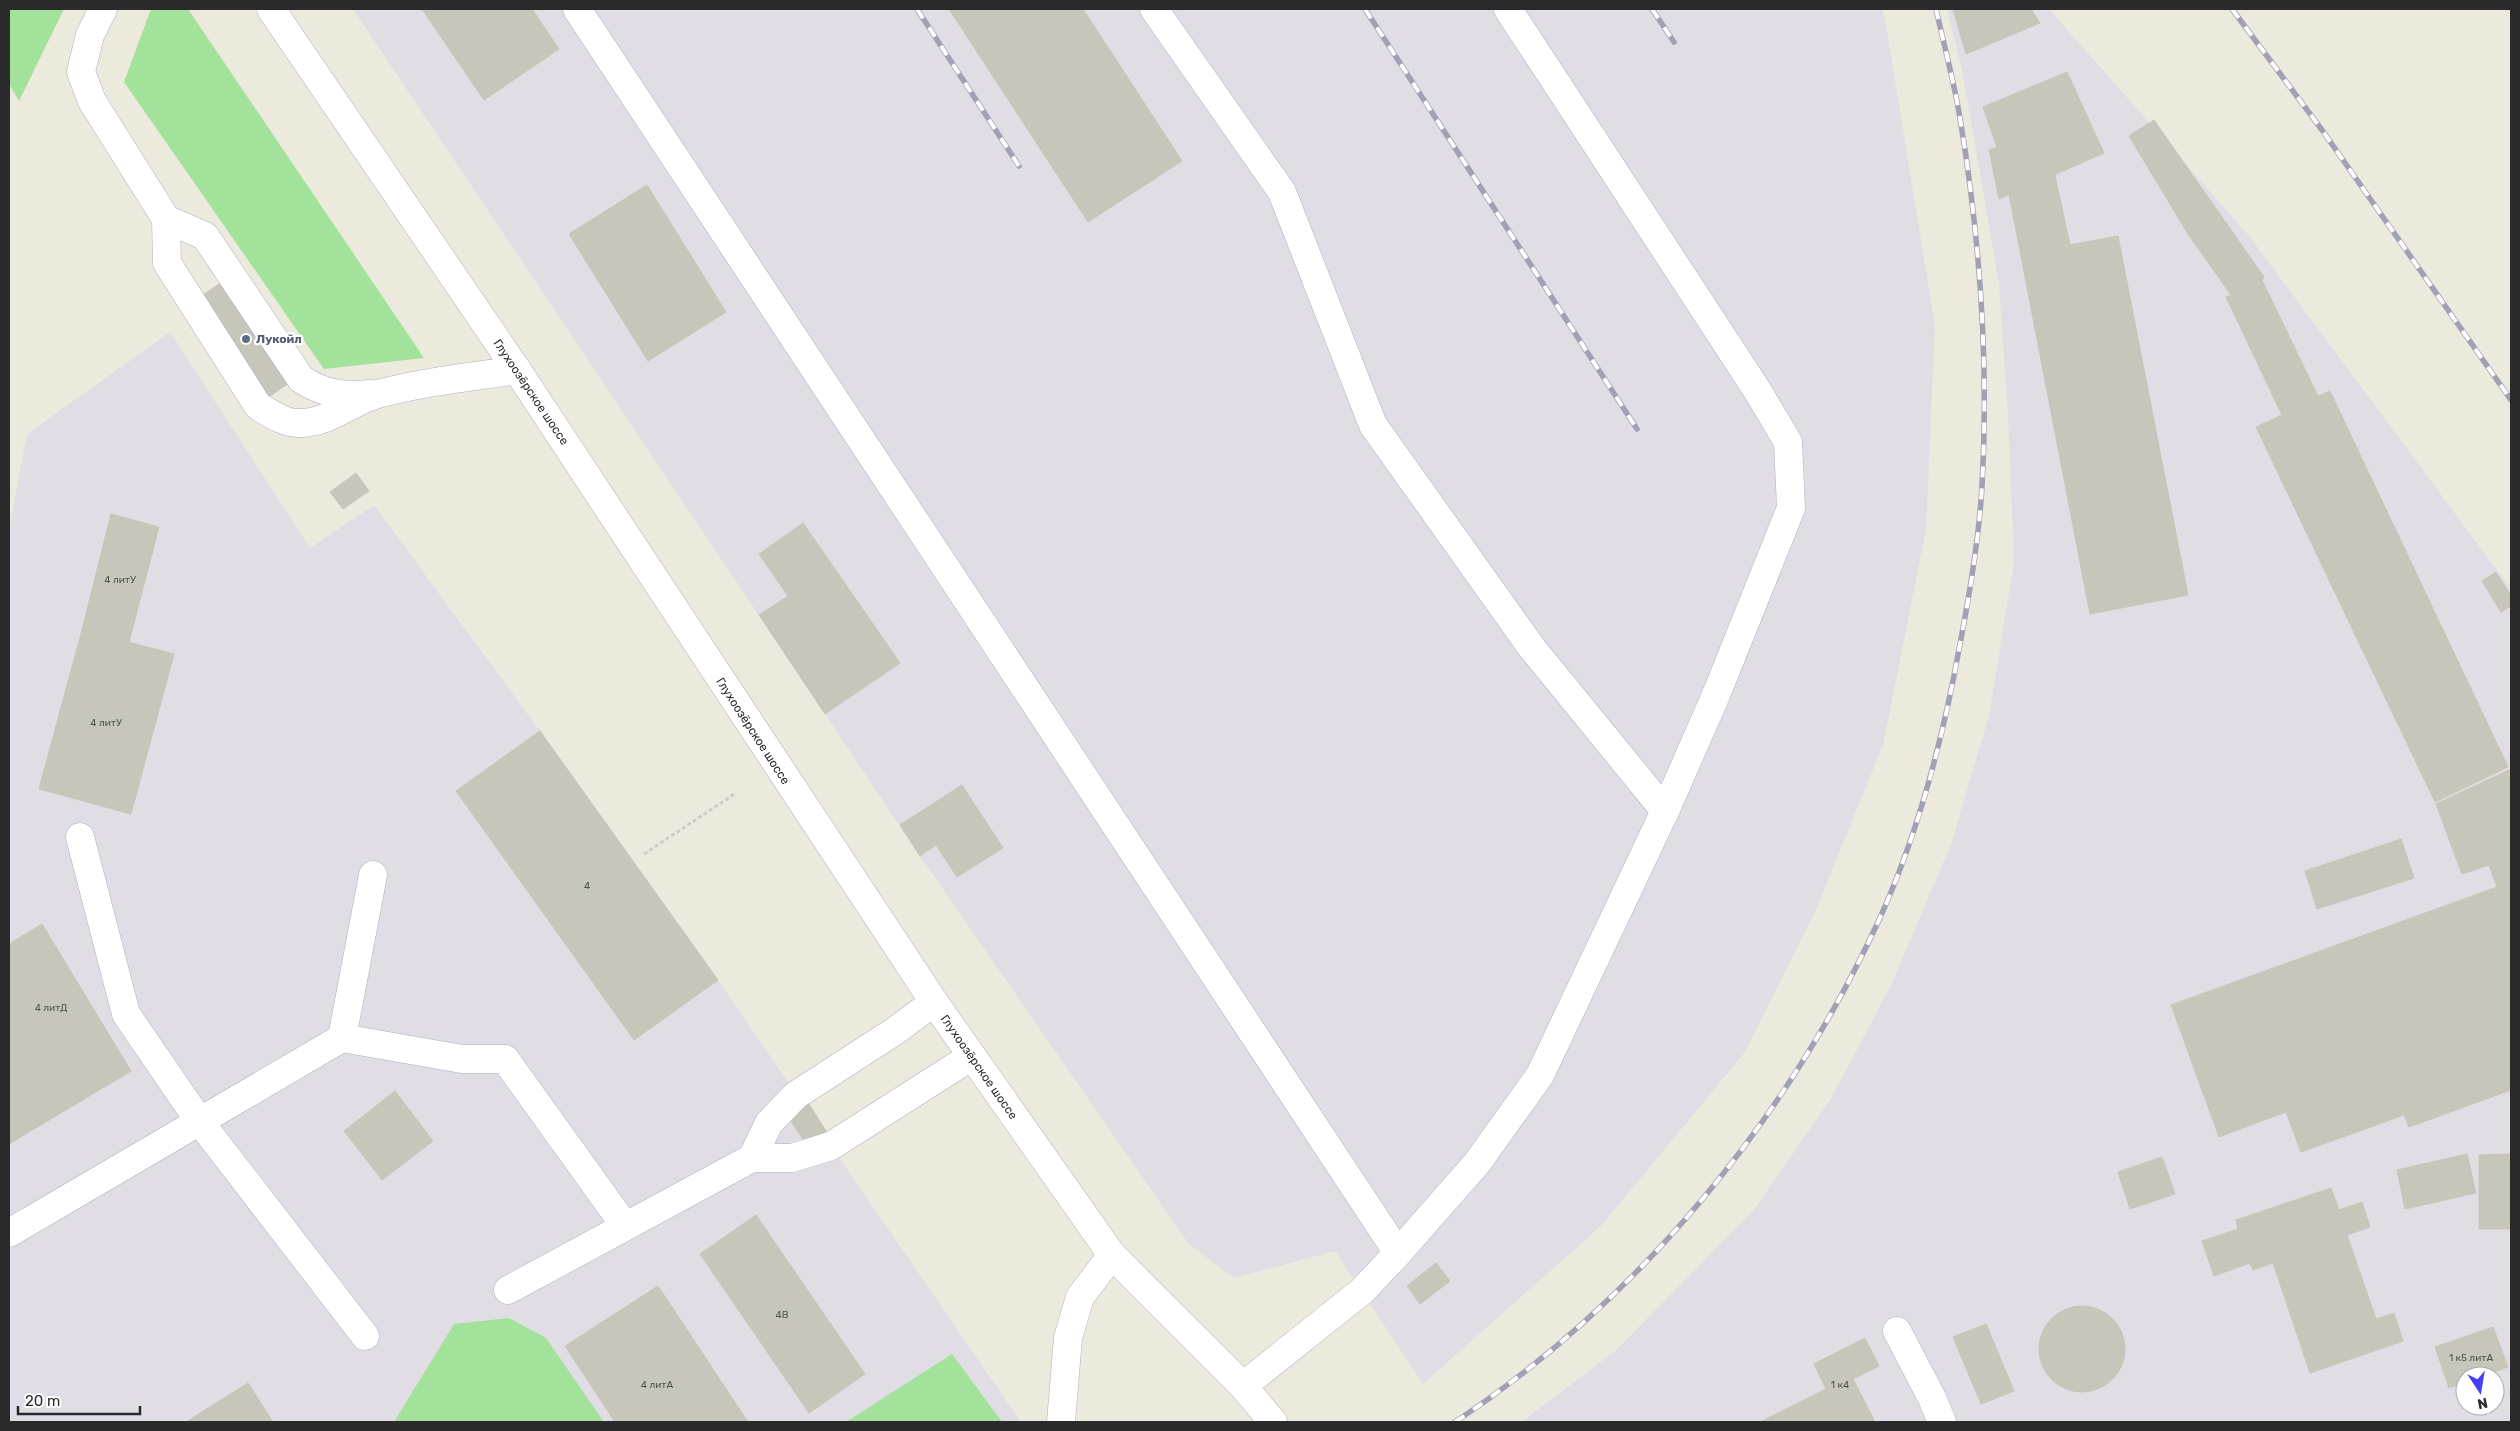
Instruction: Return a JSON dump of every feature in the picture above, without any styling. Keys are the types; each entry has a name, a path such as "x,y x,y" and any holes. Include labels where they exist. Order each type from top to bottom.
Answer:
{"street":[{"path":"103,9 90,35 81,72 92,101 166,219 167,263 258,406 278,418 299,424 334,416 375,394"},
{"name":"Глухоозёрское шоссе","path":"271,9 517,370 934,1002 1112,1255 1243,1386 1273,1422"},
{"path":"577,9 1398,1253"},
{"path":"1154,9 1282,192 1373,425 1532,648 1665,811"},
{"path":"1243,1386 1362,1291 1477,1163 1540,1075 1665,811 1716,695 1792,508 1788,442 1757,390 1508,9"},
{"path":"166,219 205,236 301,379 320,391 344,396 375,394 436,381 517,370"},
{"path":"80,837 126,1014 200,1122 365,1336"},
{"path":"342,1038 373,875"},
{"path":"752,1158 769,1123 796,1095 895,1031 934,1002"},
{"path":"9,1233 342,1038 462,1059 505,1059 625,1226"},
{"path":"508,1290 752,1158 792,1158 831,1146 972,1056"},
{"path":"1061,1422 1068,1338 1080,1297 1112,1255"},
{"path":"1897,1330 1932,1398 1942,1422"}],"path":[{"path":"644,854 736,793"}],"shaded area":[{"path":"353,9 1882,9 1935,326 1926,529 1883,745 1815,912 1745,1052 1601,1226 1423,1384 1335,1251 1234,1278 1188,1243 920,856"},
{"path":"1947,9 2049,9 2250,237 2511,589 2511,1422 1521,1422 1615,1351 1753,1211 1832,1097 1892,983 1951,844 1989,716 2014,562 2008,414 1999,284 1962,69"},
{"path":"170,332 310,548 374,505 540,731 718,980 805,1107 809,1104 826,1131 822,1133 1021,1422 9,1422 9,530 27,434"}],"green space":[{"path":"9,9 64,9 19,101 9,84"},
{"path":"151,9 188,9 424,358 324,369 124,82"},
{"path":"509,1318 546,1338 604,1422 394,1422 454,1324"},
{"path":"952,1354 1002,1422 846,1422"}],"building":[{"path":"422,9 532,9 559,49 484,100"},
{"path":"949,9 1083,9 1182,161 1088,222"},
{"path":"1953,9 2031,9 2040,23 1966,54"},
{"path":"2067,72 2104,153 1999,199 1989,150 1997,147 1983,107"},
{"path":"2154,120 2264,277 2262,280 2231,295 2188,234 2129,136"},
{"path":"2055,175 2070,245 2118,236 2188,595 2090,614 2009,194"},
{"path":"647,185 726,312 648,361 569,234"},
{"name":"Лукойл","path":"228,278 295,379 264,400 197,299"},
{"path":"2262,280 2318,396 2330,391 2508,767 2435,802 2256,427 2282,415 2226,297"},
{"path":"356,473 369,491 343,509 330,492"},
{"path":"111,514 159,527 129,642 82,630"},
{"path":"803,523 900,663 825,714 759,615 788,596 759,554"},
{"path":"2496,572 2511,596 2511,606 2501,612 2482,581"},
{"path":"82,630 174,654 131,814 39,789"},
{"path":"540,731 718,980 634,1040 456,791"},
{"path":"2509,770 2511,776 2511,1090 2409,1127 2404,1115 2301,1152 2286,1112 2219,1137 2171,1005 2497,887 2489,865 2462,874 2436,804"},
{"path":"962,785 1003,848 957,877 936,845 920,856 900,825"},
{"path":"2401,839 2414,878 2317,909 2305,871"},
{"path":"42,924 131,1071 9,1144 9,944"},
{"path":"395,1091 433,1141 382,1180 344,1131"},
{"path":"809,1104 826,1131 806,1144 789,1118"},
{"path":"2467,1154 2476,1193 2405,1209 2397,1170"},
{"path":"2511,1154 2511,1229 2479,1229 2479,1155"},
{"path":"2162,1157 2175,1194 2130,1209 2118,1172"},
{"path":"2331,1188 2339,1210 2362,1202 2370,1227 2347,1235 2376,1319 2394,1313 2403,1341 2310,1373 2273,1263 2253,1270 2250,1263 2214,1276 2202,1241 2238,1229 2236,1220"},
{"path":"756,1215 865,1374 809,1413 700,1254"},
{"path":"1436,1263 1450,1281 1420,1304 1407,1286"},
{"path":"658,1286 748,1422 615,1422 565,1346"},
{"path":"2082,1306 2099,1309 2113,1318 2122,1332 2125,1349 2122,1366 2113,1380 2099,1389 2082,1392 2065,1389 2051,1380 2042,1366 2039,1349 2042,1332 2051,1318 2065,1309"},
{"path":"1986,1324 2014,1391 1981,1404 1953,1337"},
{"path":"2493,1327 2508,1367 2455,1366 2455,1386 2449,1388 2435,1347"},
{"path":"1865,1338 1879,1366 1853,1379 1875,1422 1760,1422 1826,1389 1814,1364"},
{"path":"248,1383 273,1422 186,1422"}],"railway":[{"path":"917,9 1019,166"},
{"path":"1365,9 1637,429"},
{"path":"1652,9 1674,42"},
{"path":"1455,1422 1522,1374 1586,1320 1646,1262 1702,1200 1753,1135 1800,1066 1842,994 1879,920 1918,819 1946,715 1964,624 1979,526 1984,440 1981,301 1973,209 1958,104 1936,9"},
{"path":"2232,9 2322,130 2511,400"}],"place":[{"name":"Лукойл","path":"246,339"}]}
